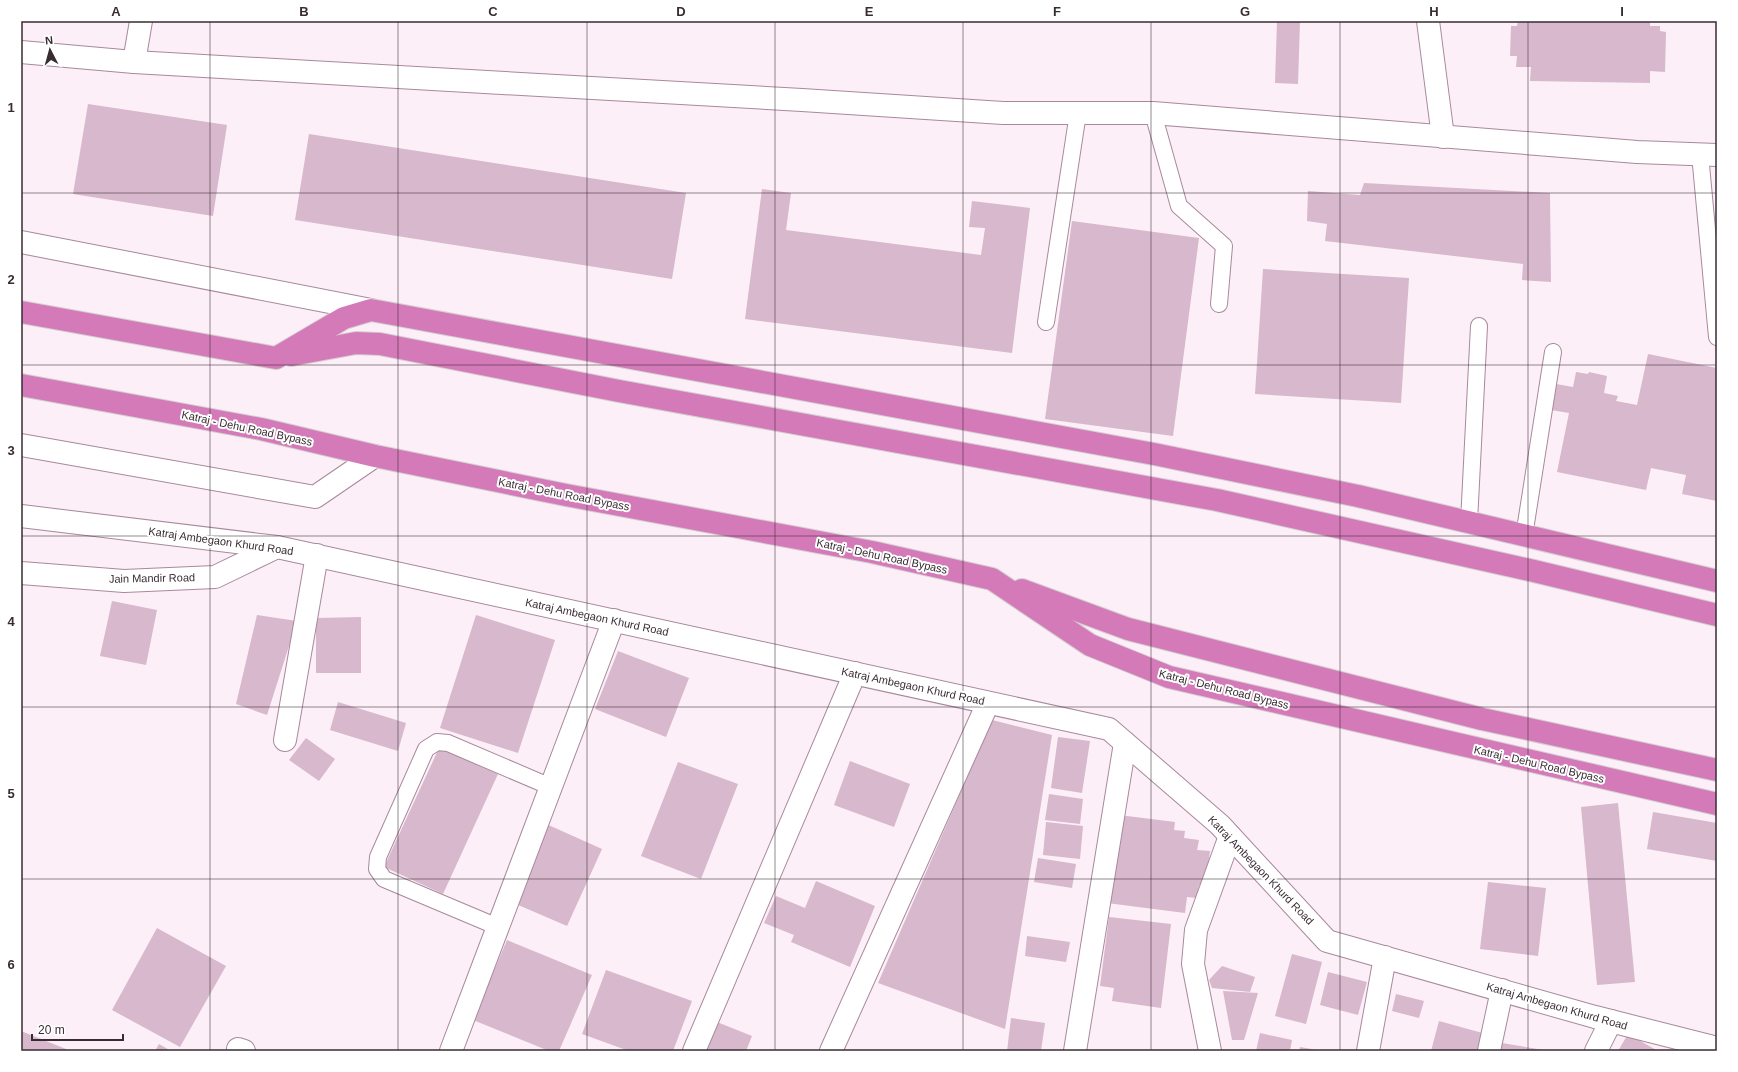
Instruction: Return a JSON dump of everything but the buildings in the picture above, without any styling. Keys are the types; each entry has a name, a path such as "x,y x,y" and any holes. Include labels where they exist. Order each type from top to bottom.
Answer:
{"highway":[{"path":"276,358 344,318 371,310 1154,454 1358,496 1717,581"},
{"path":"21,312 276,358 356,343 380,344 635,393 1217,500 1534,571 1717,615"},
{"name":"Katraj - Dehu Road Bypass","path":"21,385 261,429 374,456 872,552 992,580 1090,645 1169,676 1717,804"},
{"path":"992,580 1128,629 1482,719 1717,770"}],"street":[{"path":"134,62 141,21"},
{"path":"1428,21 1443,137"},
{"path":"21,52 134,62 770,98 1003,113 1153,113 1637,152 1708,154"},
{"path":"21,242 371,310"},
{"path":"21,445 315,497 374,456"},
{"name":"Katraj Ambegaon Khurd Road","path":"21,516 277,547 1109,729 1220,825 1328,941 1717,1050"},
{"name":"Jain Mandir Road","path":"21,573 124,581 215,576 277,547"},
{"path":"285,740 317,555"},
{"path":"451,1051 614,620"},
{"path":"694,1051 855,673"},
{"path":"831,1051 988,703"},
{"path":"1076,1051 1125,742"},
{"path":"1210,1051 1192,964 1196,930 1230,836"},
{"path":"1368,1051 1385,957"},
{"path":"1489,1051 1502,990"},
{"path":"1596,1051 1611,1021"}],"lane":[{"path":"1046,322 1078,113"},
{"path":"1153,113 1179,206 1224,246 1219,304"},
{"path":"1708,154 1717,337"},
{"path":"1469,522 1479,326"},
{"path":"1524,536 1553,352"},
{"path":"498,927 384,879 377,869 378,857 426,748 437,742 448,743 551,787"}]}
